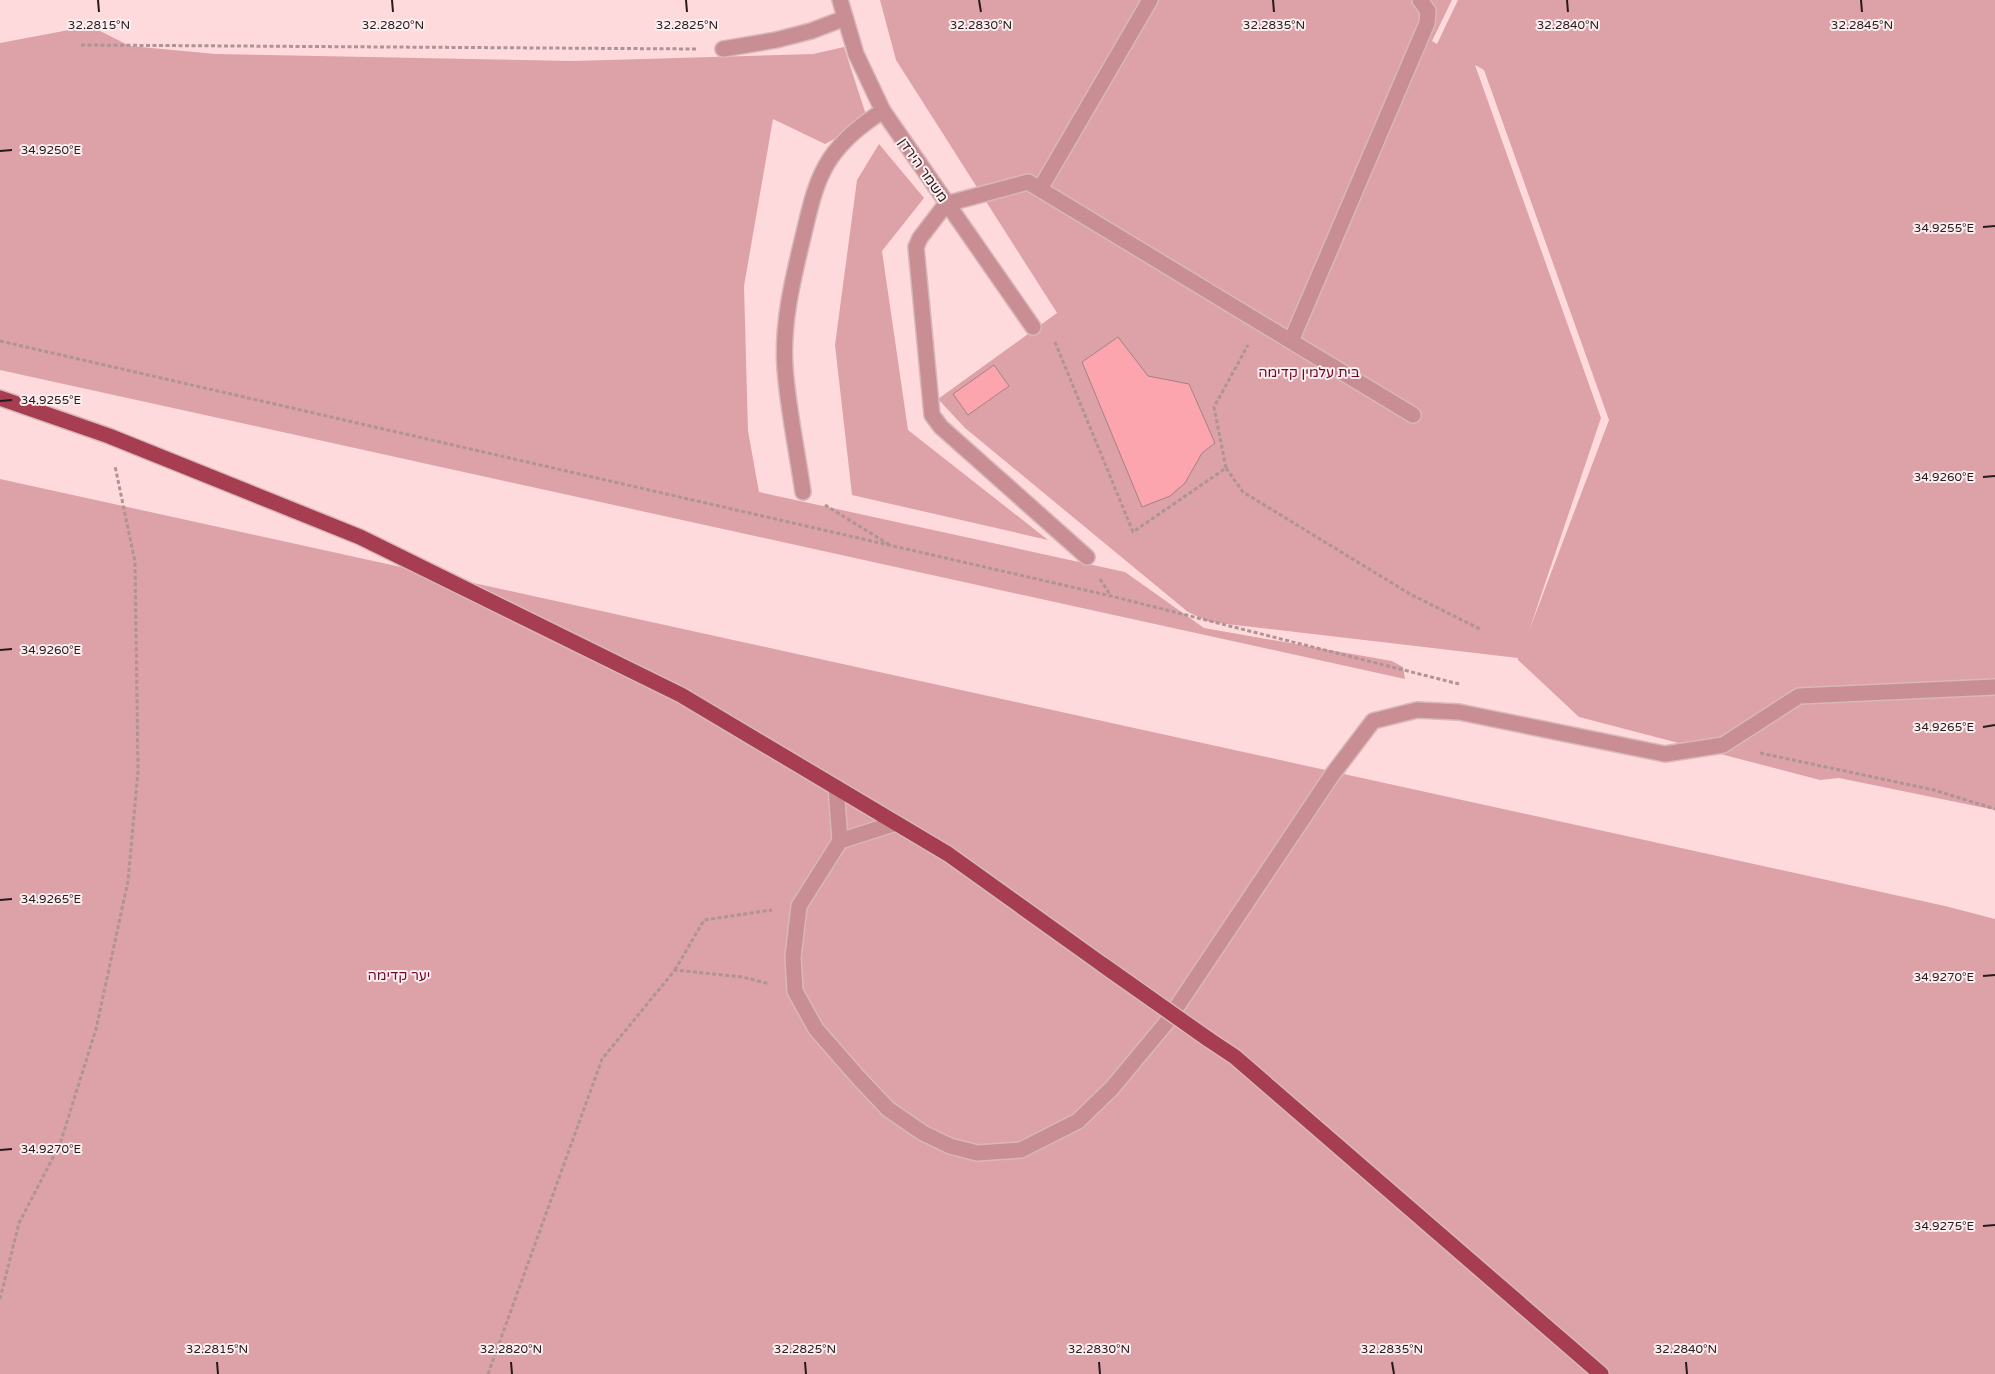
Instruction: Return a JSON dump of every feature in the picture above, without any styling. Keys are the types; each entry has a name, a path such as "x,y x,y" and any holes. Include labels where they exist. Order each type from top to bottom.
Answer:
{"main road":[{"path":"0,398 110,436 360,536 681,695 948,854 1208,1040 1235,1057 1602,1374"}],"street":[{"name":"משמר הירדן","path":"840,0 856,54 883,111 1033,327"},
{"path":"1040,189 1150,0"},
{"path":"1291,341 1427,23 1428,11 1420,0"},
{"path":"723,49 794,36 845,18"},
{"path":"803,492 785,368 785,321 788,301 811,204 824,169 836,150 852,133 883,111"},
{"path":"1087,557 941,427 932,415 916,247 920,238 946,204 1028,182 1412,416"},
{"path":"836,788 840,841 799,906 793,957 795,991 816,1029 888,1109 923,1133 950,1146 977,1153 1021,1150 1078,1121 1112,1088 1166,1023 1332,776 1374,721 1417,710 1459,712 1665,754 1723,745 1799,696 1995,687"},
{"path":"840,841 896,823"}],"path":[{"path":"81,45 723,49"},
{"path":"1260,322 1214,407 1226,468 1244,492 1410,594 1480,629"},
{"path":"1033,327 1054,341 1133,532 1226,468"},
{"path":"0,341 1111,596 1423,675"},
{"path":"0,1299 19,1223 60,1144 91,1047 128,881 138,771 135,562 110,436"},
{"path":"803,492 893,547"},
{"path":"1723,745 1934,790 1995,809"},
{"path":"488,1374 602,1059 675,970 704,920 799,906"},
{"path":"675,970 742,977 795,991"},
{"path":"0,1271 6,1272"}],"green space":[{"name":"בית עלמין קדימה","path":"880,0 1452,0 1432,41 1437,44 1458,0 1995,0 1995,810 1839,778 1820,780 1579,717 1518,658 1210,622 1188,612 965,428 938,399 1057,313 896,60","holes":["1475,65 1484,70 1609,420 1529,631 1601,418"]},
{"path":"90,26 130,46 216,54 573,61 813,54 844,47 868,121 825,144 773,119 744,286 748,431 759,492 1125,572 1204,628 1392,661 1403,667 1405,679 0,370 0,43"},
{"path":"879,144 924,198 882,251 908,430 1048,540 852,495 835,345 857,180"},
{"name":"יער קדימה","path":"0,479 1945,906 1995,919 1995,1374 0,1374"}],"building":[{"path":"1118,337 1148,376 1189,384 1215,443 1202,453 1185,483 1170,496 1142,507 1082,362"},
{"path":"994,365 1009,386 968,415 953,394"}]}
